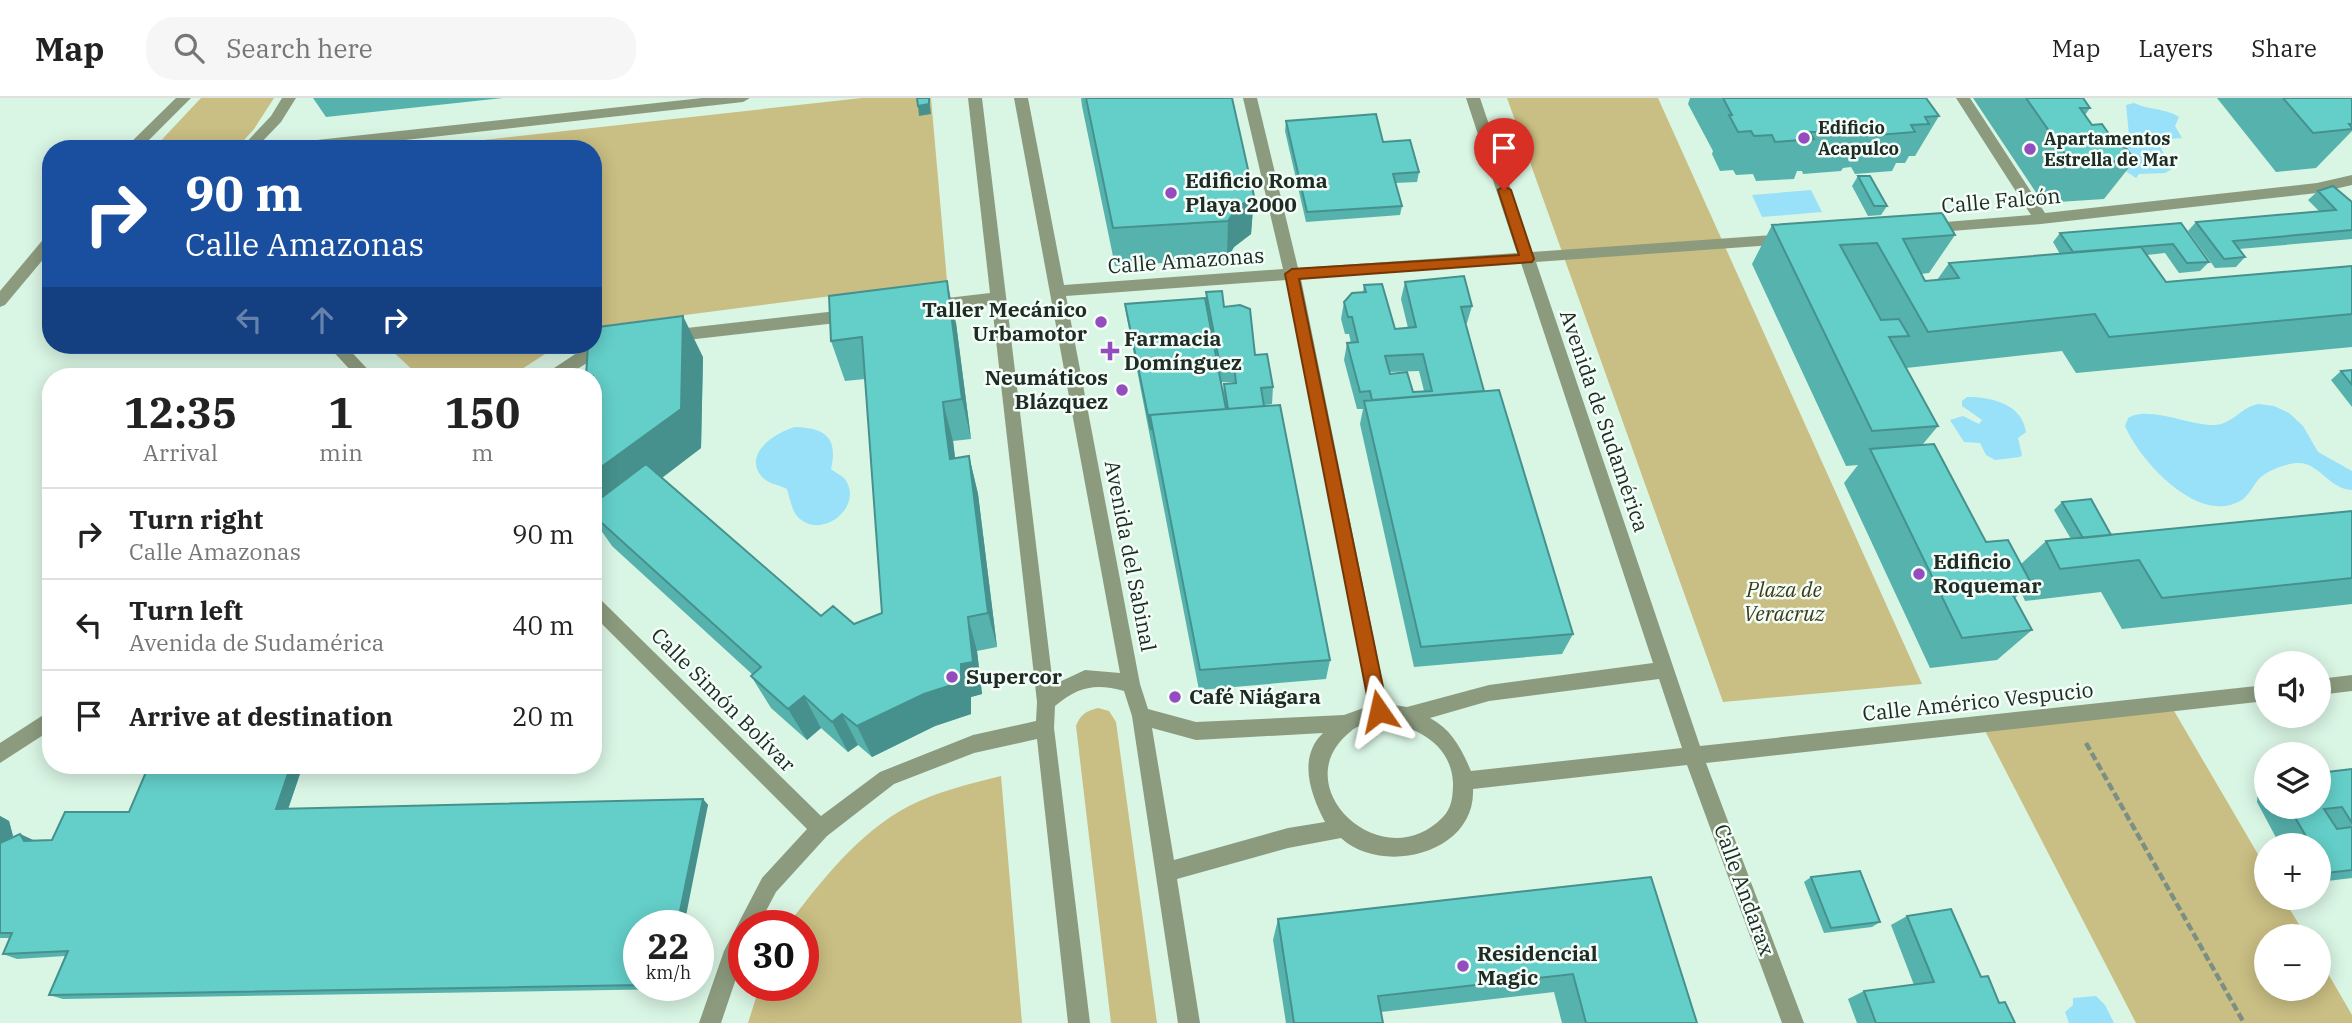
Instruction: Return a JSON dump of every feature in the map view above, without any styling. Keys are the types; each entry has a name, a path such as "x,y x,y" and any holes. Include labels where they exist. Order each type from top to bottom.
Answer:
{"street":[{"path":"256,140 276,119 289,98"},
{"path":"362,140 743,98"},
{"path":"975,98 1046,702 1045,728 1079,1023"},
{"name":"Avenida del Sabinal","path":"1021,98 1130,684 1140,716 1189,1023"},
{"path":"1250,98 1292,274 1379,711"},
{"name":"Avenida de Sudamérica","path":"1473,98 1694,757"},
{"path":"1963,98 2041,219"},
{"path":"140,140 180,99"},
{"name":"Calle Falcón","path":"1904,230 2041,219 2317,188 2352,180"},
{"path":"1527,259 1807,238"},
{"path":"0,301 42,251"},
{"name":"Calle Amazonas","path":"1057,291 1527,259"},
{"path":"917,308 999,298"},
{"path":"657,338 876,313"},
{"path":"602,344 629,341"},
{"path":"344,354 358,368"},
{"path":"566,368 587,354"},
{"name":"Calle Simón Bolívar","path":"602,612 820,829"},
{"path":"1409,715 1489,693 1665,670"},
{"path":"1046,702 1071,681 1105,676 1130,684"},
{"path":"2331,686 2352,683"},
{"name":"Calle Américo Vespucio","path":"1464,780 2254,694"},
{"path":"1379,711 1409,715 1430,725 1447,740 1459,759 1464,780 1462,803 1451,823 1434,838 1412,847 1387,848 1363,841 1342,828 1328,811 1316,772 1320,753 1329,736 1343,723 1360,715 1379,711"},
{"path":"1140,716 1196,731 1343,723"},
{"path":"0,754 42,725"},
{"path":"756,910 769,885 820,829 887,778 973,744 1045,728"},
{"name":"Calle Andarax","path":"1694,757 1793,1023"},
{"path":"1166,872 1288,838 1342,828"},
{"path":"710,1023 728,967"}],"path":[{"path":"2070,715 2245,1023"}],"green space":[{"path":"201,98 274,98 244,140 161,140"},
{"path":"862,98 931,98 947,281 602,326 602,140 484,140"},
{"name":"Plaza de Veracruz","path":"1507,98 1658,98 1922,684 1723,702"},
{"path":"396,354 545,354 523,368 410,368"},
{"path":"2170,704 2254,848 2254,910 2290,910 2299,924 2254,924 2254,1001 2331,1001 2331,979 2352,1015 2352,1023 2136,1023 1982,725"},
{"path":"1098,708 1109,711 1116,722 1157,1023 1111,1023 1076,726 1084,714"},
{"path":"1001,776 1022,1023 748,1023 755,1001 819,1001 819,910 800,910 827,875 857,844 891,817 920,801"}],"water":[{"path":"2134,103 2179,117 2175,126 2182,138 2169,139 2159,135 2155,137 2172,169 2165,173 2139,174 2136,178 2124,170 2129,135 2126,105"},
{"path":"1811,190 1822,212 1762,217 1752,195"},
{"path":"1967,397 1996,401 2019,415 2026,432 2018,438 2022,455 2020,457 1995,460 1986,455 1980,443 1964,442 1950,420 1963,416 1979,424 1982,420 1962,406 1962,401"},
{"path":"2259,404 2274,406 2289,413 2303,426 2318,452 2352,471 2352,490 2336,485 2311,466 2296,463 2281,466 2265,474 2240,501 2224,506 2206,504 2172,486 2143,456 2125,426 2128,418 2147,414 2215,425 2227,422 2247,408"},
{"path":"795,427 815,430 827,437 833,450 831,469 845,479 850,489 845,509 839,517 830,522 810,524 800,519 793,510 787,489 765,480 757,468 756,460 764,445"},
{"path":"2096,996 2105,1005 2114,1023 2069,1023 2065,1012 2073,1005 2073,998"}],"building":[{"path":"917,98 929,98 929,104 918,106"},
{"name":"Edificio Roma Playa 2000","path":"1086,98 1232,98 1254,196 1236,209 1228,221 1113,228"},
{"path":"1723,98 1926,98 1939,116 1925,117 1929,124 1911,125 1915,132 1878,135 1874,128 1861,129 1863,132 1824,135 1822,132 1810,132 1814,139 1775,142 1772,135 1754,136 1751,131 1738,132"},
{"path":"2026,98 2083,98 2090,108 2080,108 2092,125 2102,124 2116,144 2126,148 2135,160 2072,164"},
{"path":"2283,98 2352,98 2352,124 2349,124 2352,129 2313,133"},
{"path":"1376,114 1383,142 1410,140 1419,172 1393,174 1402,206 1307,212 1286,121"},
{"path":"1858,176 1870,176 1887,206 1874,206"},
{"path":"2333,186 2352,202 2352,230 2233,241 2245,257 2224,259 2196,222 2336,210 2318,191"},
{"path":"1942,213 1955,235 1903,239 1925,281 1959,278 1949,263 2141,247 2166,282 2352,266 2352,314 2109,337 2095,314 1928,332 1877,243 1840,245 1881,320 1899,319 1909,336 1889,337 1938,426 1872,431 1772,225"},
{"path":"2181,223 2209,262 2187,263 2173,244 2073,252 2060,233"},
{"path":"1464,276 1472,306 1461,307 1484,391 1372,400 1370,391 1360,392 1347,343 1358,342 1352,317 1348,317 1344,302 1352,293 1366,292 1364,285 1382,284 1395,329 1416,327 1405,282","holes":["1423,354 1432,391 1413,392 1407,372 1390,374 1385,356"]},
{"path":"947,281 962,399 943,402 946,430 950,459 969,456 988,613 968,617 973,662 961,664 961,682 924,694 857,726 842,714 832,722 804,696 788,709 751,676 761,667 602,523 602,497 646,464 821,616 833,606 854,624 882,613 862,337 831,341 829,296"},
{"path":"1222,291 1224,307 1240,305 1250,309 1255,355 1267,354 1273,387 1261,388 1264,406 1228,409 1224,384 1236,383 1234,365 1220,365 1206,292"},
{"path":"1205,298 1226,409 1150,415 1151,430 1125,304"},
{"path":"683,316 681,409 602,466 602,368 587,368 587,354 602,354 602,326"},
{"path":"2352,370 2352,385 2341,371"},
{"path":"1499,390 1573,634 1421,647 1364,401"},
{"path":"1280,405 1330,660 1200,670 1150,415"},
{"path":"1934,444 1986,542 2008,540 2031,583 2008,586 2032,630 1962,638 1870,449"},
{"path":"2091,499 2111,535 2083,538 2062,502"},
{"path":"2352,511 2352,578 2162,598 2139,560 2060,569 2046,541"},
{"path":"2352,769 2352,823 2342,807 2331,808 2331,772"},
{"path":"145,774 288,774 276,809 703,799 680,910 623,910 623,985 49,995 68,951 3,954 12,933 0,933 0,843 20,834 24,841 52,840 65,812 129,812"},
{"path":"2296,819 2330,819 2337,829 2352,827 2352,870 2331,872 2331,833 2304,833"},
{"path":"1860,871 1880,922 1831,928 1811,877"},
{"name":"Residencial Magic","path":"1651,877 1697,1023 1586,1023 1573,974 1378,996 1383,1023 1294,1023 1278,919"},
{"path":"1951,909 1981,977 1988,976 1999,1003 2005,1002 2015,1023 1876,1023 1864,991 1934,982 1907,916"}],"place":[{"name":"Edificio Acapulco","path":"1804,138"},
{"name":"Apartamentos Estrella de Mar","path":"2030,149"},
{"name":"Edificio Roma Playa 2000","path":"1171,193"},
{"name":"Taller Mecánico Urbamotor","path":"1101,322"},
{"name":"Farmacia Domínguez","path":"1110,351"},
{"name":"Neumáticos Blázquez","path":"1122,390"},
{"name":"Edificio Roquemar","path":"1919,574"},
{"name":"Supercor","path":"952,677"},
{"name":"Café Niágara","path":"1175,697"},
{"name":"Residencial Magic","path":"1463,966"}],"route":[{"path":"1379,711 1292,274 1527,259 1504,190"}]}
